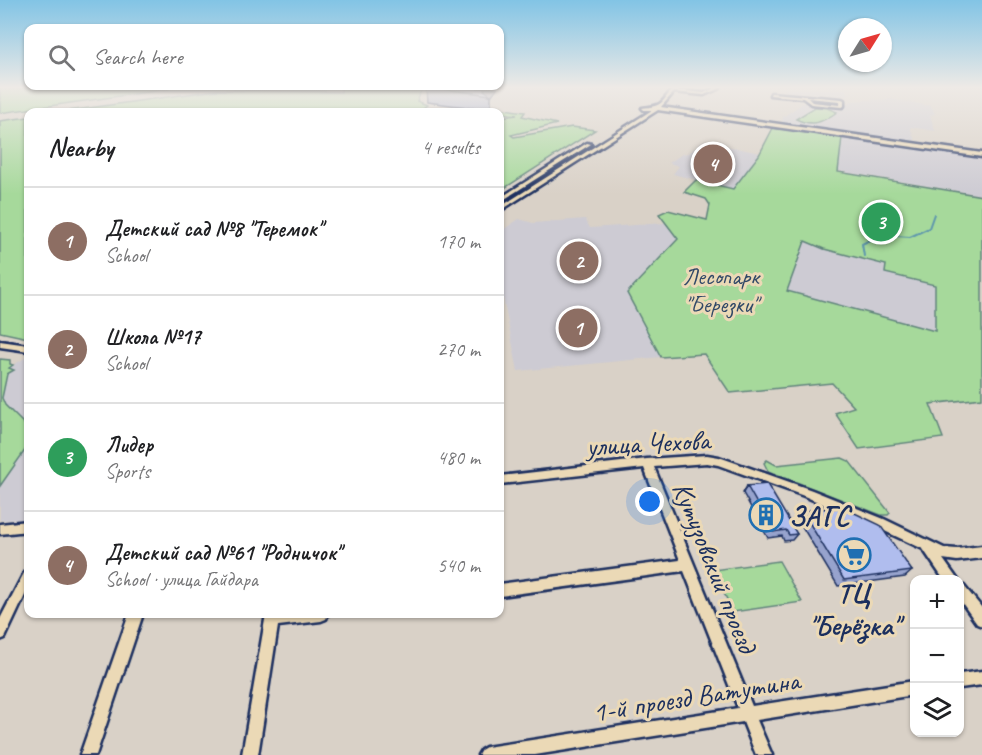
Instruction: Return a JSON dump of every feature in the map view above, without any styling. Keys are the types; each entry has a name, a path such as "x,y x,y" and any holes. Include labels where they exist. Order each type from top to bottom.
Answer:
{"street":[{"path":"504,198 621,123"},
{"path":"769,123 982,155"},
{"path":"504,206 631,124"},
{"path":"0,344 24,347"},
{"name":"улица Чехова","path":"504,480 647,463 707,459 729,464 880,523 927,547"},
{"name":"Кутузовский проезд","path":"647,463 764,755"},
{"path":"0,530 24,527"},
{"path":"927,547 950,554 982,552"},
{"path":"927,547 949,575"},
{"path":"504,589 688,565"},
{"path":"0,633 24,585"},
{"path":"964,595 982,619"},
{"path":"88,755 135,618"},
{"path":"250,755 272,618"},
{"path":"964,680 982,678"},
{"name":"1-й проезд Ватутина","path":"486,755 910,689"}],"shaded area":[{"path":"784,123 933,123 935,131 910,127 915,141"},
{"path":"842,137 982,159 982,195 838,171"},
{"path":"703,141 760,153 733,189 673,174 679,166 669,163 682,154 689,153"},
{"path":"519,219 533,223 585,219 590,228 665,223 678,239 628,294 661,357 518,371 504,303 504,229"},
{"path":"805,241 824,249 886,265 885,273 935,285 935,331 786,291"},
{"path":"24,359 24,424 5,405 2,397 9,368"},
{"path":"24,452 24,519 0,520 0,486"}],"green space":[{"path":"0,123 24,123 24,337 0,332"},
{"path":"504,123 557,124 511,135 514,137 572,127 595,130 504,188"},
{"name":"Лесопарк \"Березки\"","path":"773,128 842,137 838,172 982,196 982,398 930,404 943,438 859,449 835,413 854,407 832,383 730,393 704,354 661,357 627,293 678,239 659,214 668,210 707,220 710,205 706,199 684,192 696,180 733,189 759,155","holes":["805,241 824,249 886,265 885,273 935,285 935,331 787,291"]},
{"path":"0,359 10,360 10,364 13,365 9,368 14,370 7,374 2,398 5,405 24,424 24,452 0,486"},
{"path":"842,458 849,461 890,513 888,515 881,515 768,471 764,463 767,460 776,465"},
{"path":"779,561 802,602 733,612 713,570"}],"building":[{"path":"767,484 797,534 789,535 786,530 773,532 747,486"},
{"name":"ТЦ \"Берёзка\"","path":"842,507 880,525 912,571 844,580 802,511"}],"waterway":[{"path":"896,236 910,237 929,228 934,214"},
{"path":"864,256 862,244 880,235 889,235"}],"place":[{"name":"Детский сад №61 \"Родничок\"","path":"713,164"},
{"name":"Лидер","path":"881,222"},
{"name":"Школа №17","path":"579,261"},
{"name":"Детский сад №8 \"Теремок\"","path":"578,328"},
{"name":"ЗАГС","path":"766,515"},
{"name":"ТЦ \"Берёзка\"","path":"854,555"}]}
